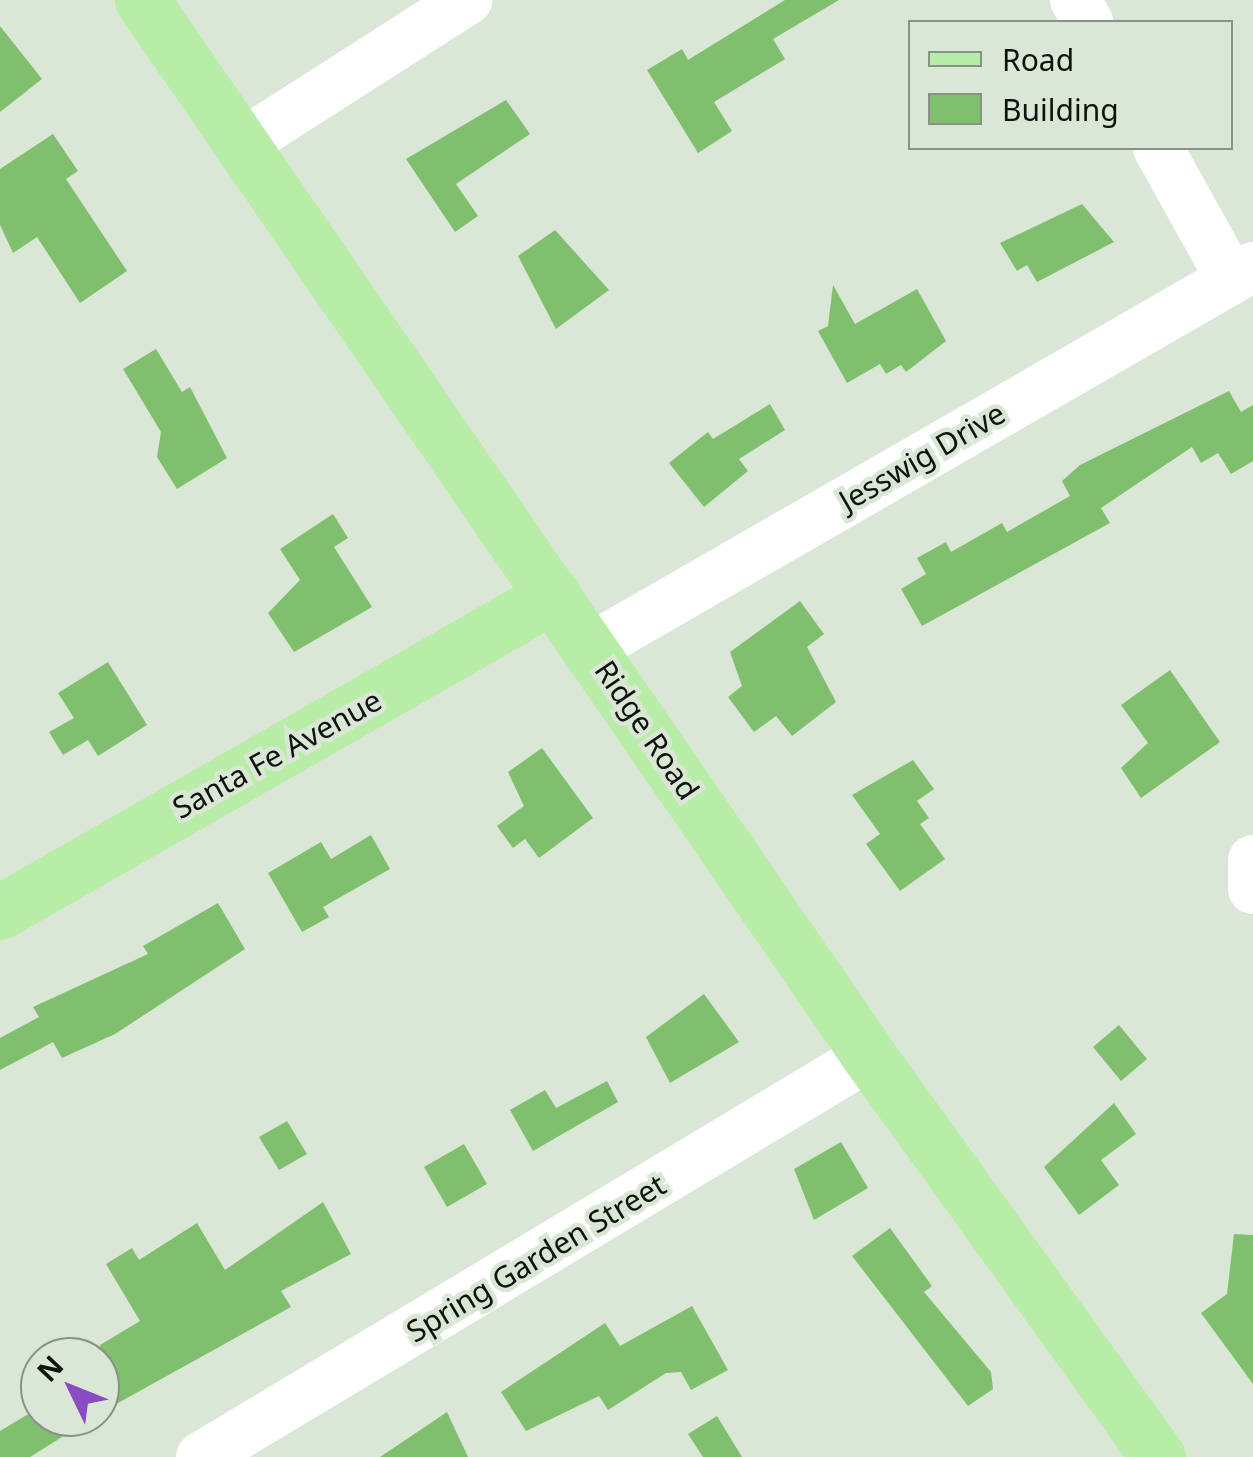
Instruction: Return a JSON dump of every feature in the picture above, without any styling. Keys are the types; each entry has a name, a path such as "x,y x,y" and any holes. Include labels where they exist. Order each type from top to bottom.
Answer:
{"main road":[{"name":"Ridge Road","path":"142,0 245,142 869,1056 1158,1457"},
{"name":"Santa Fe Avenue","path":"0,912 554,595"}],"street":[{"path":"245,142 467,0"},
{"path":"1159,150 1242,273"},
{"name":"Jesswig Drive","path":"591,648 1242,273"},
{"path":"1253,860 1253,888"},
{"name":"Spring Garden Street","path":"201,1457 869,1056"}],"building":[{"path":"785,0 839,0 773,39 785,59 714,102 732,131 698,153 647,70 682,49 688,60"},
{"path":"0,26 42,79 0,112"},
{"path":"506,100 530,134 456,184 478,216 455,232 406,159"},
{"path":"53,134 78,171 66,179 127,271 80,303 37,237 13,253 0,225 0,169"},
{"path":"1082,204 1114,242 1037,282 1027,265 1017,271 1000,243"},
{"path":"555,230 609,290 556,329 518,256"},
{"path":"833,285 855,324 917,289 946,341 906,372 901,365 886,374 880,364 847,383 818,331 828,326"},
{"path":"156,349 182,392 190,387 227,458 177,489 157,457 161,432 123,369"},
{"path":"1229,391 1241,412 1253,405 1253,461 1231,474 1218,453 1201,463 1192,447 1101,508 1110,523 922,626 901,589 926,574 917,558 946,542 951,552 1002,523 1007,532 1070,496 1062,481 1080,465"},
{"path":"770,404 785,430 739,459 748,471 704,507 669,463 708,432 713,439"},
{"path":"333,514 348,538 334,547 372,607 294,652 268,613 300,580 280,549"},
{"path":"800,601 824,634 807,647 836,702 792,736 776,716 754,732 728,697 742,686 730,652"},
{"path":"108,662 147,725 98,756 88,740 63,755 49,732 74,718 58,693"},
{"path":"1170,670 1220,742 1141,798 1121,768 1148,743 1121,705"},
{"path":"542,748 593,818 539,858 525,839 513,848 497,826 524,806 508,772"},
{"path":"913,760 934,789 917,801 929,818 920,824 945,859 900,891 866,844 880,834 852,795"},
{"path":"371,835 390,869 323,907 329,917 302,932 268,873 321,842 331,859"},
{"path":"218,903 245,949 115,1034 62,1058 53,1042 0,1070 0,1038 39,1017 33,1007 148,954 143,946"},
{"path":"704,994 739,1042 670,1083 646,1037"},
{"path":"1119,1025 1147,1059 1121,1081 1093,1047"},
{"path":"607,1081 618,1102 533,1151 510,1110 545,1090 556,1108"},
{"path":"1114,1103 1136,1134 1101,1160 1119,1185 1079,1215 1044,1167"},
{"path":"287,1121 307,1154 279,1170 259,1137"},
{"path":"841,1142 868,1188 814,1220 794,1169"},
{"path":"464,1144 487,1184 447,1207 424,1167"},
{"path":"323,1202 351,1254 281,1291 291,1307 120,1402 120,1337 113,1337 140,1321 106,1264 132,1248 139,1260 197,1223 225,1270"},
{"path":"890,1228 932,1286 924,1292 991,1372 993,1389 968,1406 852,1256"},
{"path":"1234,1234 1253,1235 1253,1384 1201,1313 1227,1294"},
{"path":"692,1306 728,1370 691,1390 681,1372 666,1373 608,1410 599,1396 526,1431 501,1392 605,1323 620,1346"},
{"path":"447,1412 468,1457 380,1457"},
{"path":"717,1416 742,1457 703,1457 688,1434"},
{"path":"20,1419 20,1437 62,1437 30,1457 0,1457 0,1431"}]}
